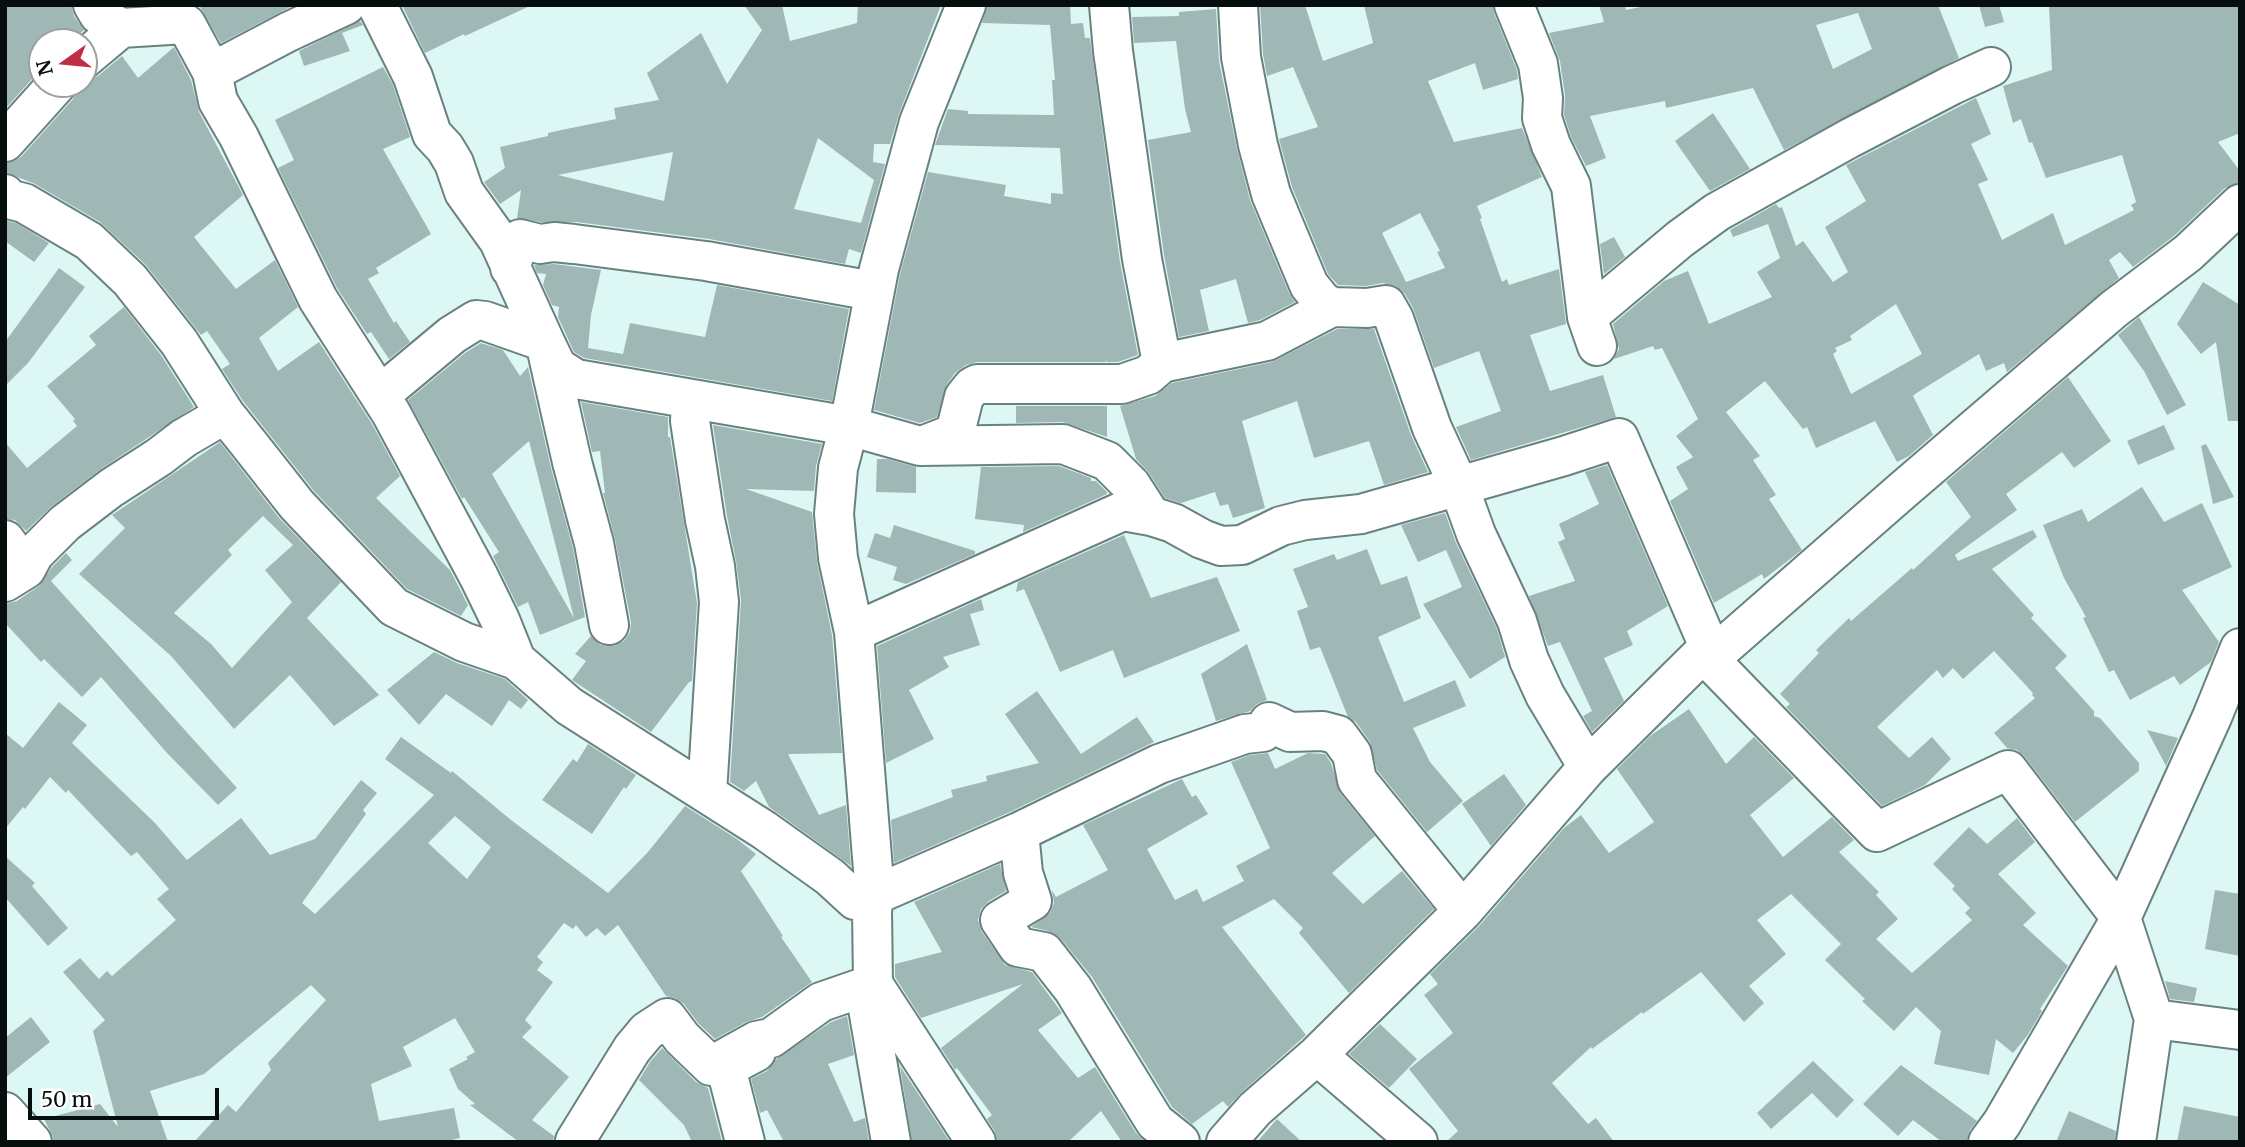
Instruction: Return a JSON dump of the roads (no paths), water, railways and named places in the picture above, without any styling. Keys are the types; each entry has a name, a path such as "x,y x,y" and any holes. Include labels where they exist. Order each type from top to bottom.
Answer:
{"street":[{"path":"212,72 346,5"},
{"path":"377,5 414,77 432,134 454,163 464,192 499,241 557,367 576,379 691,401 849,426 920,446 1063,444 1107,461 1131,485 1152,516"},
{"path":"891,1142 869,988 875,895 854,632 838,558 834,514 838,468 849,426 873,291 919,122 966,5"},
{"path":"1109,5 1142,259 1162,363"},
{"path":"1238,5 1241,57 1258,145 1271,194 1309,285 1321,301 1332,307 1367,308 1386,305 1394,319 1432,428 1458,484 1476,534 1517,621 1534,672 1588,767"},
{"path":"1514,5 1538,64 1543,98 1542,118 1551,145 1571,186 1592,331 1680,239 1717,212 1862,132 1991,67"},
{"path":"98,33 107,17 186,24 212,72 219,101 239,136 318,299 380,395 479,577 516,660"},
{"path":"5,142 44,98"},
{"path":"6,199 23,203 89,241 130,280 179,342 225,414 298,505 394,607 464,642 516,660 569,706 708,793 830,877 855,900 875,895 1019,832 1159,764 1245,734 1263,732 1269,722 1290,732 1323,731 1338,736 1352,754 1357,780 1463,911"},
{"path":"1226,1142 1255,1109 1317,1055 1463,911 1588,767 1708,655 2104,318 2188,253 2240,205"},
{"path":"510,268 520,239 540,244 554,242 706,261 873,291"},
{"path":"920,446 955,433 964,397 977,384 1122,384 1148,375 1162,363 1268,341 1332,307"},
{"path":"380,395 452,335 476,320 545,342"},
{"path":"545,342 572,462 594,543 610,625"},
{"path":"691,401 690,421 719,602 708,793"},
{"path":"12,564 34,554 65,523 184,438 225,414"},
{"path":"854,632 1123,511 1172,523 1221,546 1242,545 1281,526 1305,520 1361,514 1619,438 1708,655 1877,832 2008,770 2121,918 2154,1019 2136,1142"},
{"path":"1988,1142 2002,1123 2121,918 2212,717 2240,648"},
{"path":"1019,832 1023,873 1032,901 1000,920 1018,947 1044,952 1073,989 1155,1122 1180,1142"},
{"path":"575,1141 632,1049 647,1031 667,1018 682,1038 711,1066 756,1041 771,1038 821,1002 869,988"},
{"path":"745,1142 726,1068 869,988"},
{"path":"869,988 976,1142"},
{"path":"2154,1019 2240,1030"},
{"path":"1317,1055 1418,1142"},
{"path":"5,1112 32,1142"}]}
